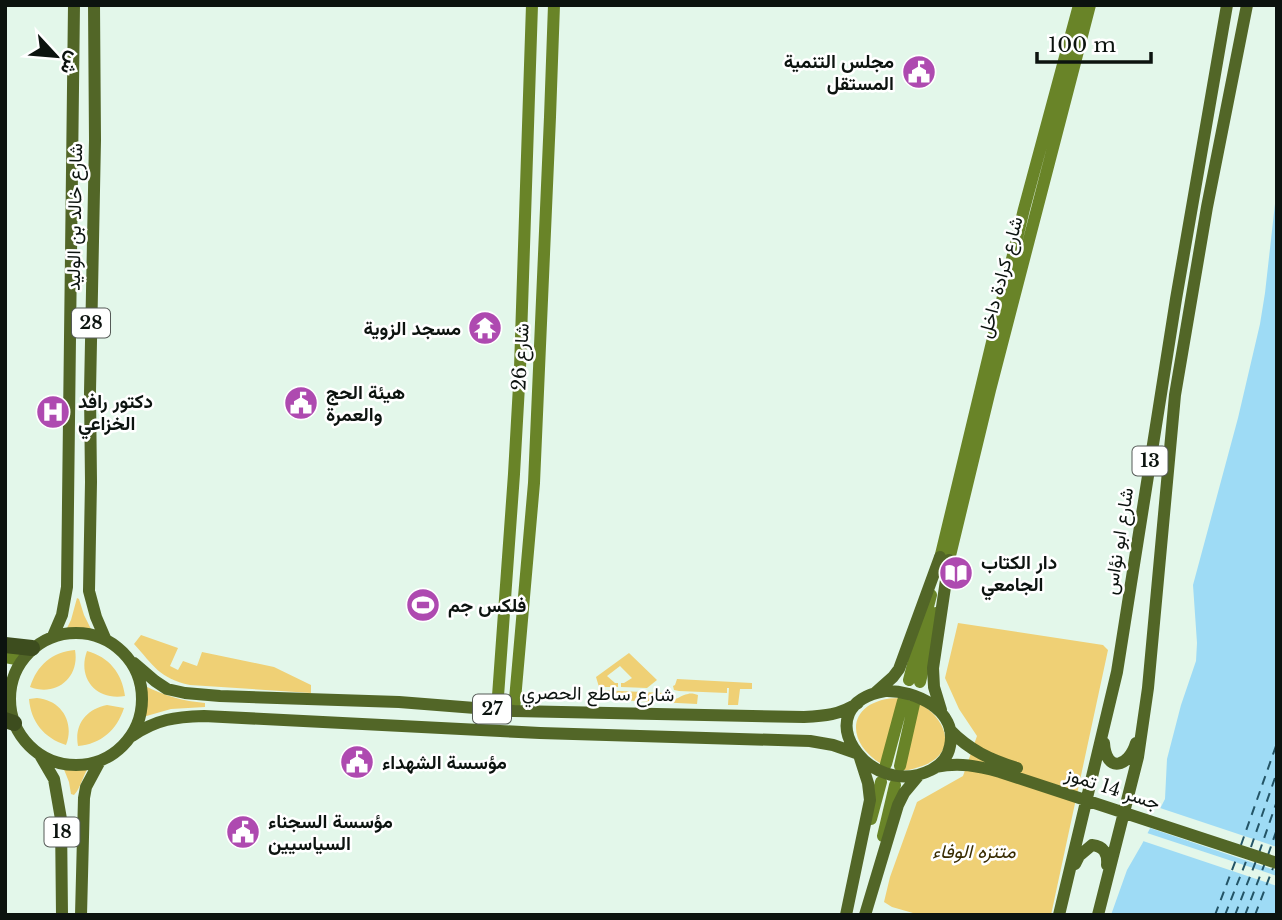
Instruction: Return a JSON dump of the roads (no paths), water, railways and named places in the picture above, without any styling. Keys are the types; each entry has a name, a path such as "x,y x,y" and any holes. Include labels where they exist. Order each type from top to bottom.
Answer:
{"highway":[{"path":"5,645 27,654"}],"main road":[{"name":"شارع خالد بن الوليد","path":"54,636 62,615 67,587 74,5"},
{"name":"شارع خالد بن الوليد","path":"94,5 89,591 105,638"},
{"name":"شارع 26","path":"497,710 521,340 533,5"},
{"name":"شارع 26","path":"514,711 534,483 554,5"},
{"name":"شارع كرادة داخل","path":"945,558 1024,209 1079,5"},
{"name":"شارع كرادة داخل","path":"945,558 1090,5"},
{"name":"شارع ابو نؤاس","path":"1060,912 1117,673 1176,299 1227,5"},
{"name":"شارع ابو نؤاس","path":"1098,912 1138,757 1148,688 1175,395 1247,5"},
{"path":"521,340 540,341"},
{"path":"914,681 945,558"},
{"path":"846,915 870,800 868,783 848,737 850,713 858,703 893,677 899,668 945,558"},
{"path":"858,755 870,765 887,773 906,776 919,775 936,767 950,748 950,730 935,695 933,679 945,558"},
{"path":"79,632 105,638 121,648 134,663 141,681 143,700 140,719 132,736 118,751 100,761 79,766 58,763 40,755 24,741 9,718 11,687 15,673 27,654 54,636 79,632"},
{"path":"5,657 27,654"},
{"name":"شارع ساطع الحصري","path":"134,663 167,689 220,696 399,702 514,711 804,717 838,714 858,703"},
{"path":"1110,709 1103,746 1110,762 1121,764 1133,751 1148,688"},
{"path":"873,694 892,691 911,694 928,701 942,714"},
{"path":"886,764 909,703 900,766"},
{"name":"27","path":"132,736 159,721 204,716 540,733 810,741 832,745 858,755"},
{"name":"جسر 14 تموز","path":"950,730 976,752 1002,763 1277,855"},
{"name":"18","path":"40,755 54,779 60,808 62,915"},
{"name":"18","path":"82,915 84,798 86,787 100,761"},
{"name":"جسر 14 تموز","path":"936,767 960,764 1000,772 1277,863"},
{"path":"865,915 898,805 919,775"},
{"path":"846,915 881,782"},
{"path":"865,915 895,785"},
{"path":"1060,912 1073,868 1079,856 1092,845 1102,848 1108,861 1098,912"}],"water":[{"path":"1277,186 1277,915 1111,915 1127,870 1165,799 1167,759 1196,661 1193,585 1260,324"}],"place":[{"name":"مجلس التنمية المستقل","path":"919,72"},
{"name":"مسجد الزوية","path":"485,328"},
{"name":"هيئة الحج والعمرة","path":"301,403"},
{"name":"دكتور رافد الخزاعي","path":"53,412"},
{"name":"دار الكتاب الجامعي","path":"956,573"},
{"name":"فلكس جم","path":"423,605"},
{"name":"مؤسسة الشهداء","path":"357,762"},
{"name":"مؤسسة السجناء السياسيين","path":"243,832"}],"park label":[{"name":"متنزه الوفاء","path":"974,851"}]}
